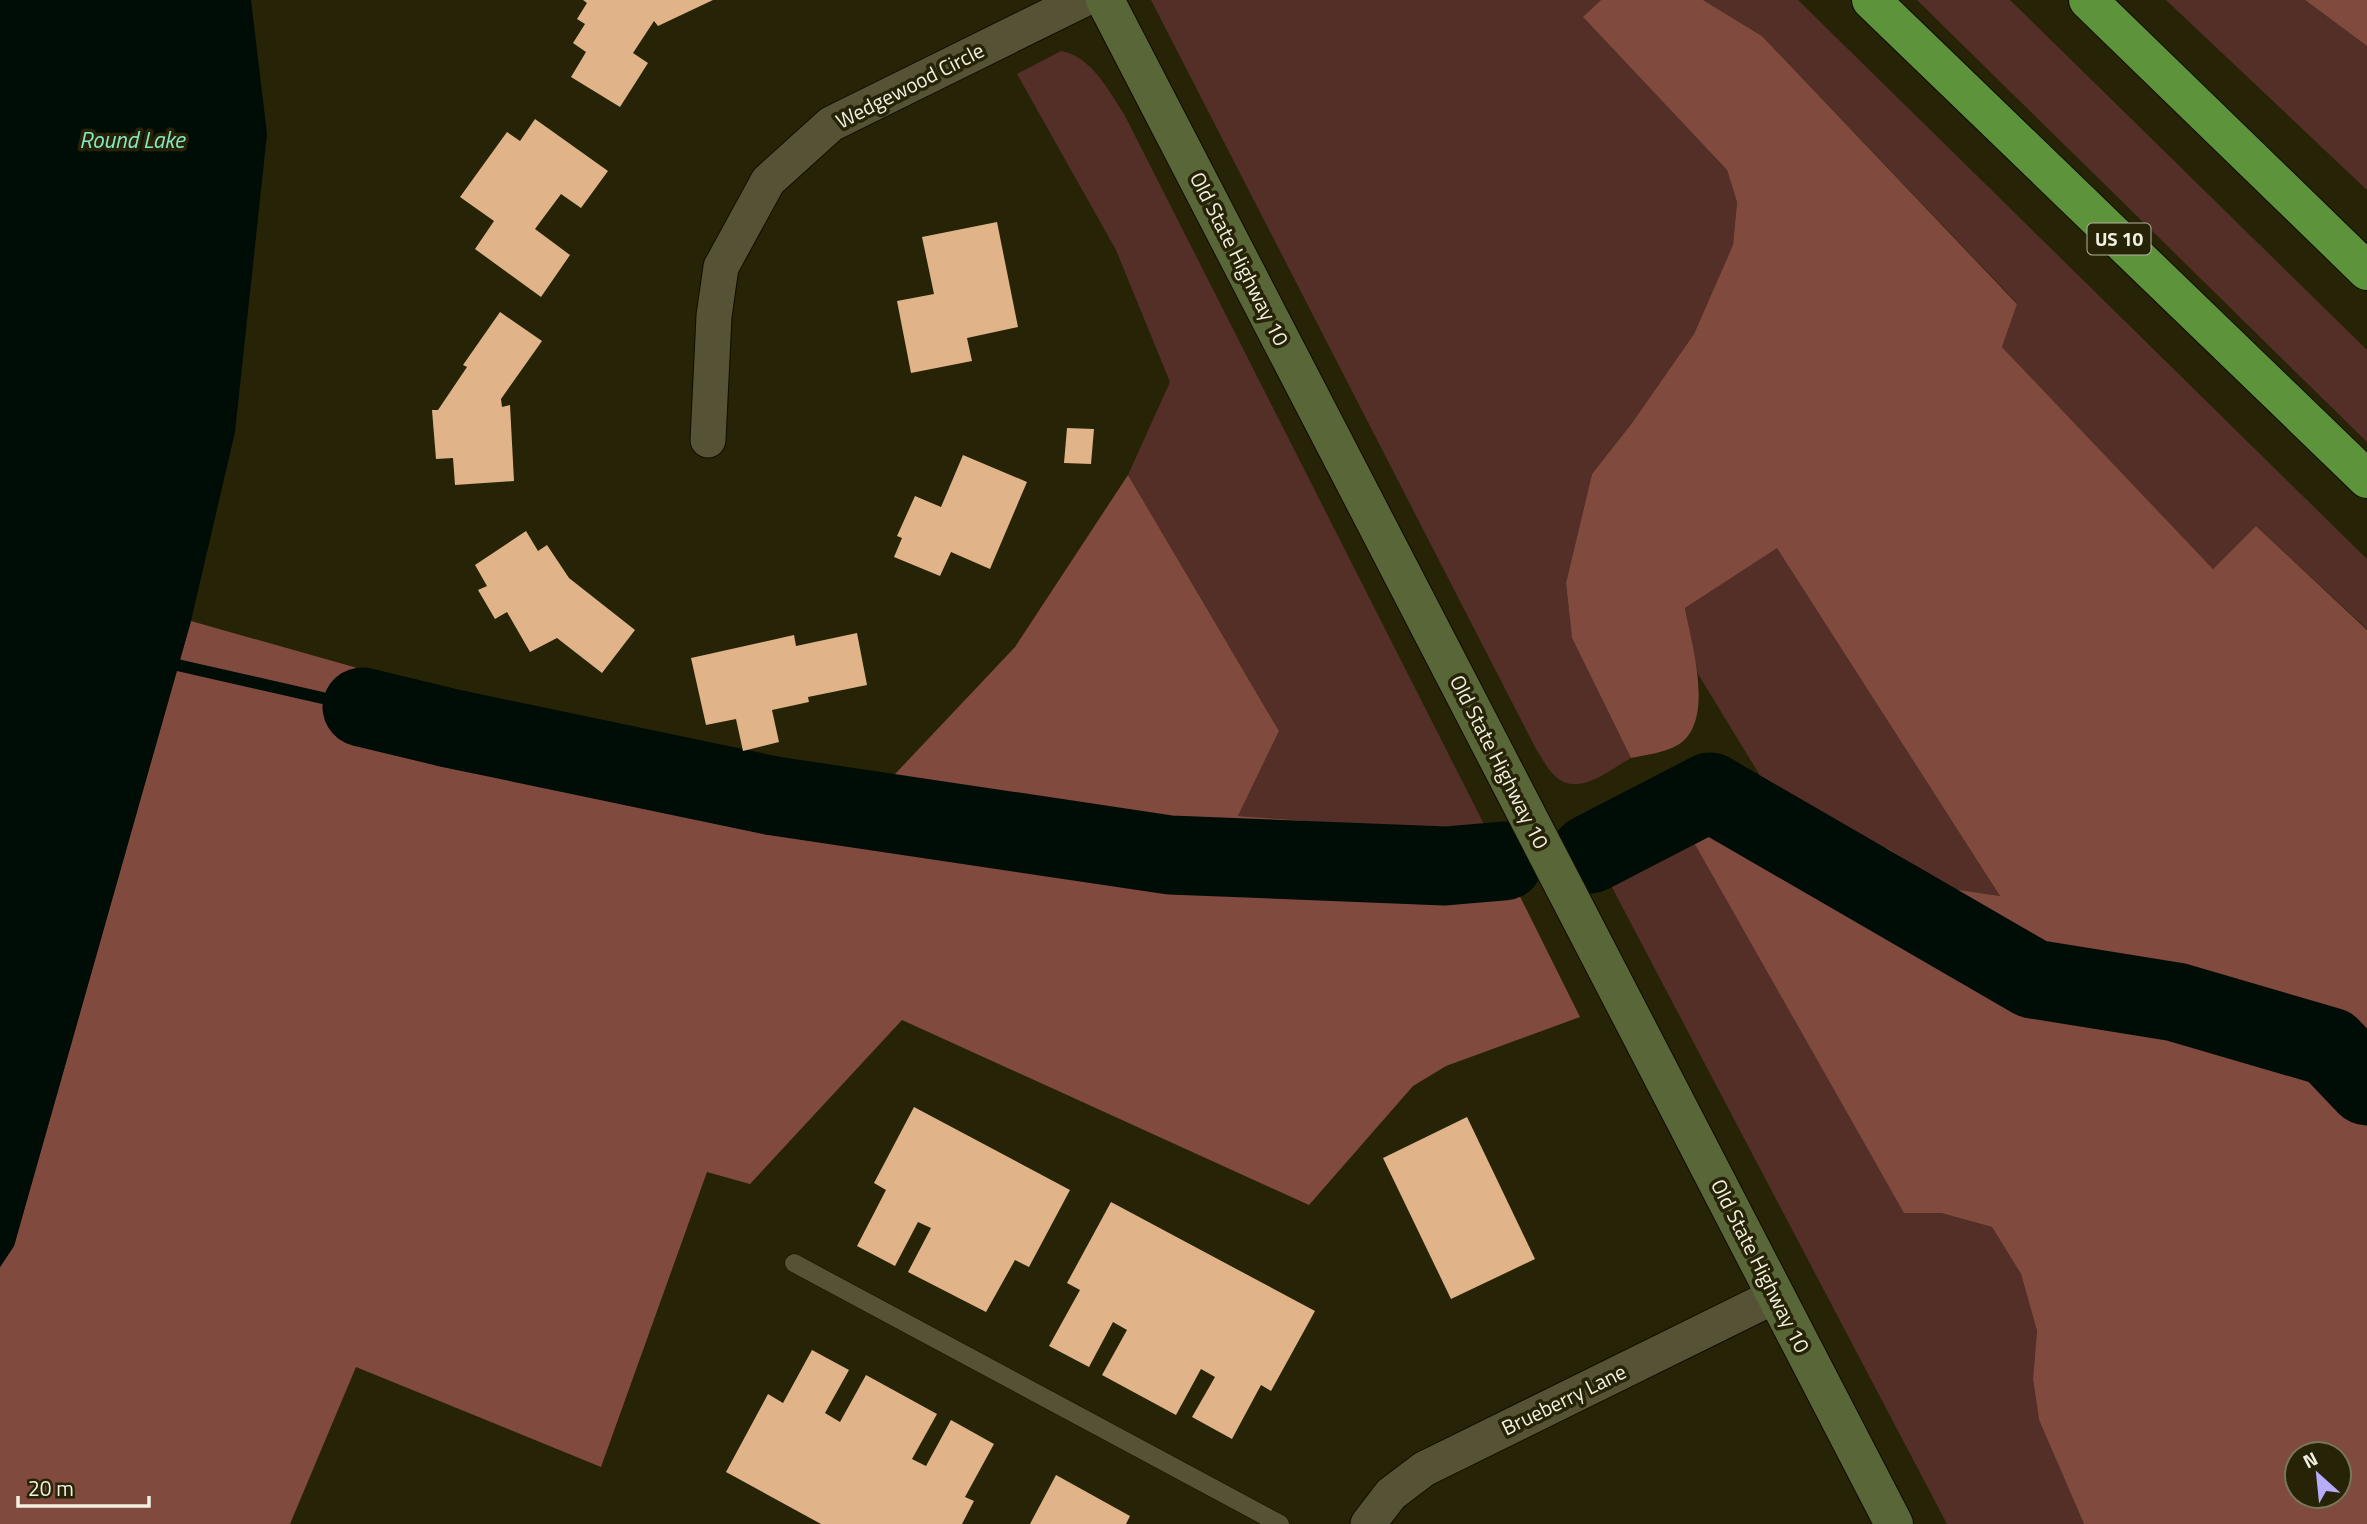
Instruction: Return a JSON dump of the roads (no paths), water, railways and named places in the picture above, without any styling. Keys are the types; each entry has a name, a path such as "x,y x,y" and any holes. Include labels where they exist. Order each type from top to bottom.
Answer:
{"highway":[{"name":"US 10","path":"1871,0 2367,479"},
{"path":"2088,0 2367,271"}],"street":[{"name":"Wedgewood Circle","path":"708,440 714,316 721,267 768,181 831,124 1082,0"},
{"name":"Old State Highway 10","path":"1105,0 1894,1524"},
{"name":"Brueberry Lane","path":"1368,1524 1391,1494 1423,1469 1775,1296"}],"lane":[{"path":"794,1263 1280,1524"}],"water":[{"name":"Round Lake","path":"0,0 251,0 267,134 235,432 191,621 14,1246 0,1267"}],"waterway":[{"path":"164,662 362,707"},
{"path":"362,707 449,728 774,796 1170,855 1445,866 1504,861"},
{"path":"1590,854 1710,792 2033,979 2176,1002 2330,1047 2367,1086"}]}
